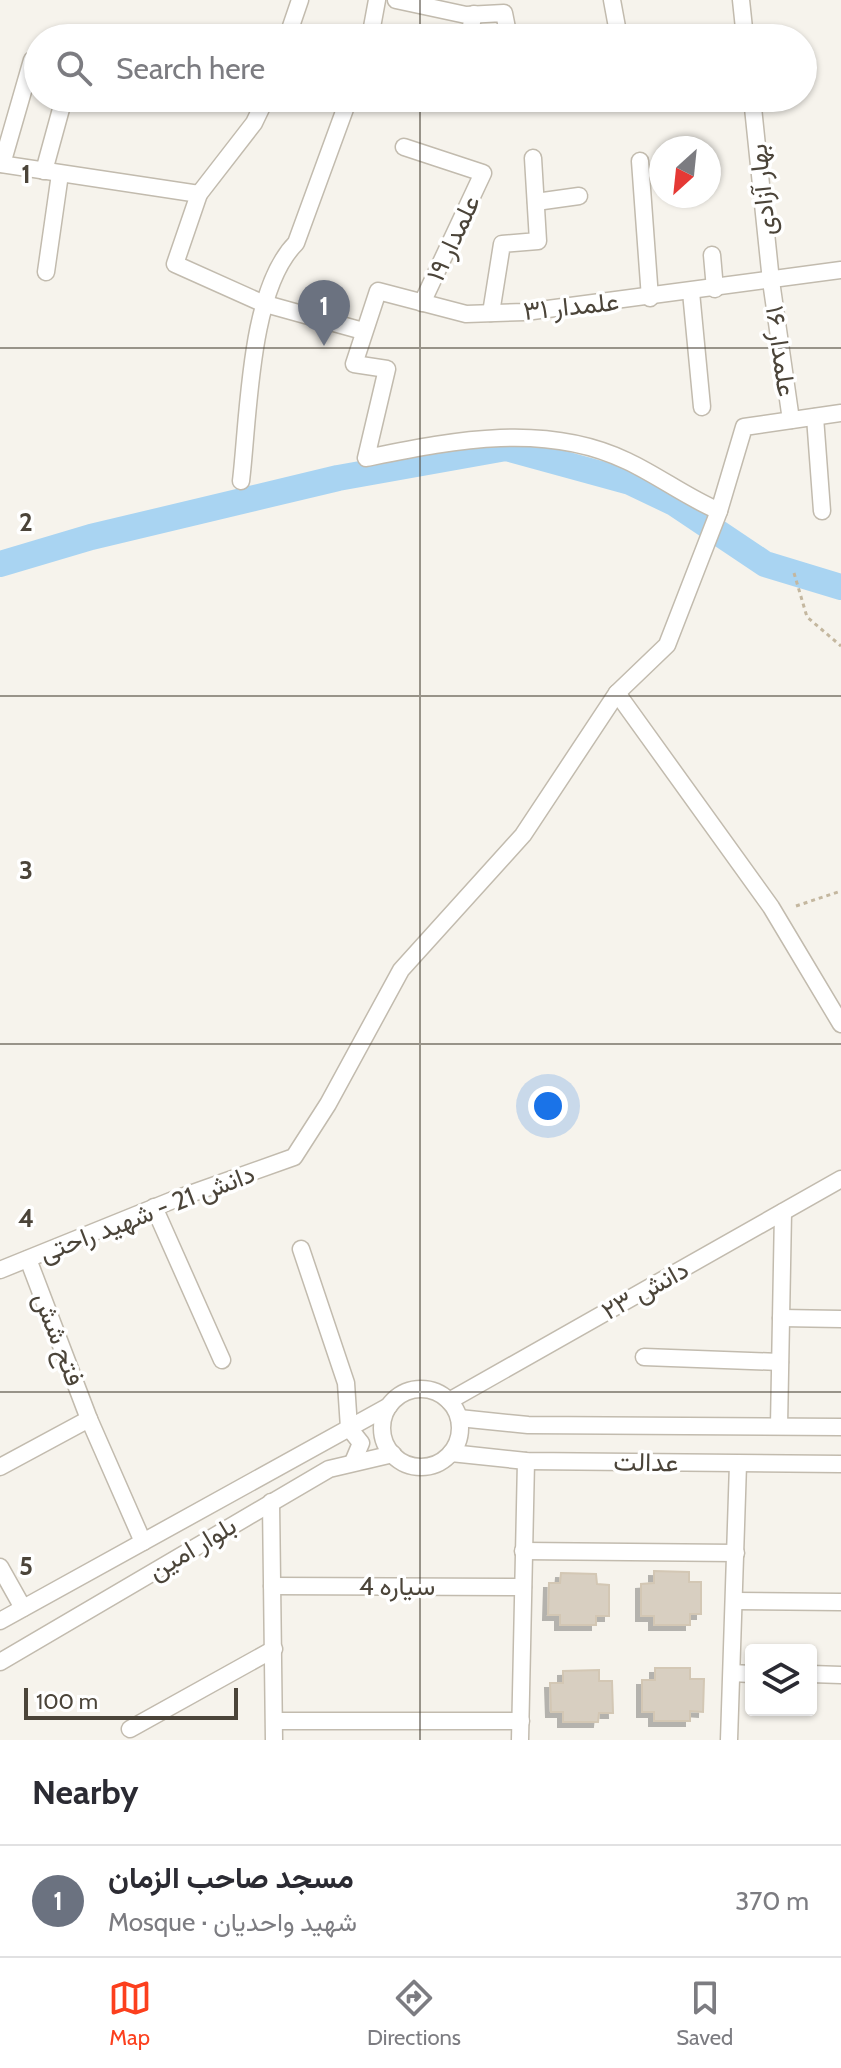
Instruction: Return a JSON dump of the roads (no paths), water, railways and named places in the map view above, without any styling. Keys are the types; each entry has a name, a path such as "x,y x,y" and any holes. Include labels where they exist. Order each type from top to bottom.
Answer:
{"street":[{"path":"292,24 300,0"},
{"path":"373,24 377,0"},
{"path":"396,0 432,10 504,13 506,24"},
{"path":"612,0 616,24"},
{"path":"741,0 744,24"},
{"path":"472,24 474,14"},
{"path":"24,87 1,164 199,194"},
{"path":"46,272 52,172 62,112"},
{"path":"259,112 199,194 175,264 262,303 363,331"},
{"path":"241,481 262,303 281,259 296,243 344,112"},
{"name":"بهار آزادی","path":"753,112 771,281"},
{"name":"علمدار ۱۹","path":"404,147 483,173 422,303"},
{"path":"491,313 502,244 538,241 533,158"},
{"path":"640,161 650,298"},
{"path":"536,202 579,196"},
{"path":"712,255 715,289"},
{"name":"علمدار ۳۱","path":"719,511 689,498 626,460 562,442 501,436 366,458 387,369 354,364 378,291 466,314 491,313 650,298 841,270"},
{"name":"علمدار ۱۶","path":"771,281 791,420"},
{"path":"691,292 702,407"},
{"path":"841,413 744,427 719,511 667,645 617,693 771,907 841,1024"},
{"path":"815,417 822,511"},
{"name":"دانش 21 - شهید راحتی","path":"0,1270 154,1207 294,1157 328,1104 401,970 523,835 617,693"},
{"name":"دانش ۲۳","path":"449,1401 841,1179"},
{"path":"154,1207 222,1360"},
{"path":"779,1426 783,1212"},
{"path":"301,1249 346,1383 349,1428 361,1443 353,1462"},
{"name":"فتح شش","path":"28,1259 89,1419 143,1542"},
{"path":"781,1318 841,1319"},
{"path":"644,1357 780,1362"},
{"path":"413,1390 432,1391 449,1401 459,1418 459,1436 451,1453 427,1467 408,1465 393,1454 383,1433 389,1406 413,1390"},
{"name":"بلوار امین","path":"0,1621 389,1406"},
{"name":"عدالت","path":"459,1418 528,1425 841,1427"},
{"path":"0,1467 89,1419"},
{"name":"عدالت","path":"451,1453 526,1461 841,1464"},
{"name":"بلوار امین","path":"0,1662 329,1469 393,1454"},
{"path":"520,1740 526,1461"},
{"path":"729,1740 738,1464"},
{"path":"271,1502 274,1740"},
{"path":"523,1551 736,1553"},
{"path":"0,1567 23,1608"},
{"name":"سیاره 4","path":"272,1586 523,1587"},
{"path":"735,1601 841,1602"},
{"path":"130,1729 274,1649"},
{"path":"732,1673 745,1674"},
{"path":"817,1674 841,1675"},
{"path":"276,1721 521,1721"}],"waterway":[{"path":"0,564 91,537 338,478 506,448 630,482 674,503 765,564 841,587"}],"place":[{"name":"مسجد صاحب الزمان","path":"324,346"}]}
